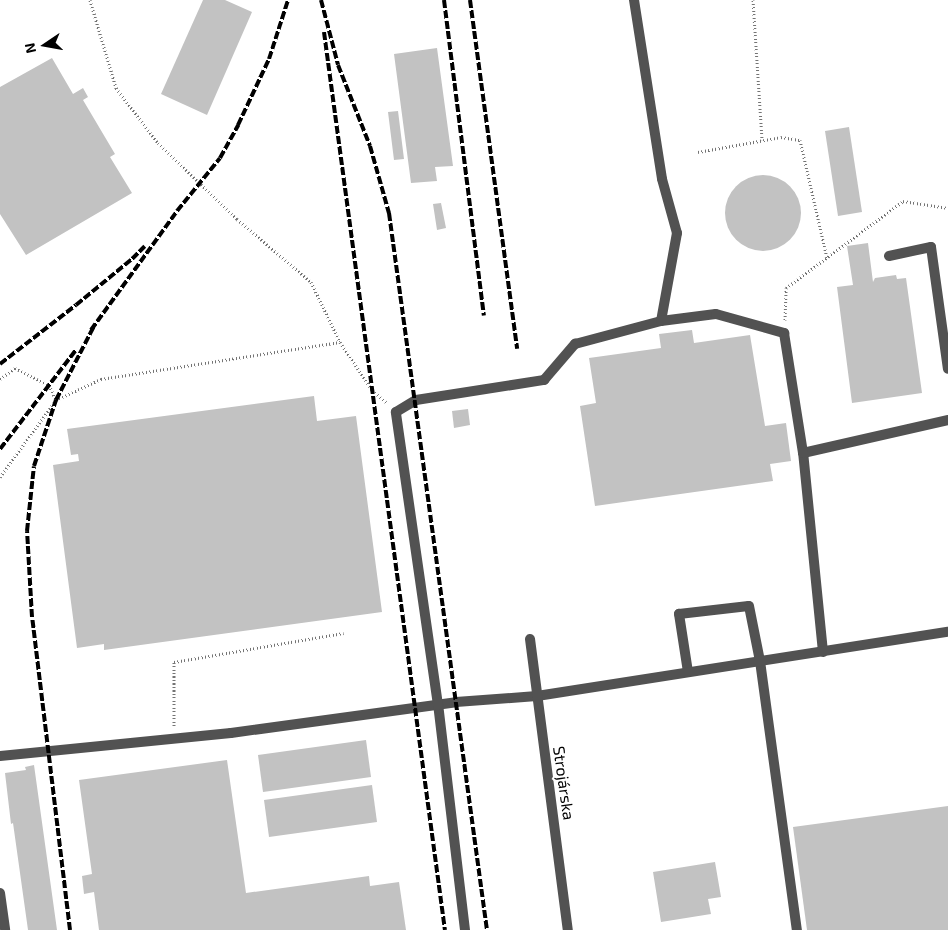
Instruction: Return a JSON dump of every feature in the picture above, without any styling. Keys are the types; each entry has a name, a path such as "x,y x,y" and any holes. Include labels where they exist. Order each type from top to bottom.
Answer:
{"street":[{"path":"634,0 662,179 677,233 661,321"},
{"path":"888,256 931,247 948,369"},
{"path":"465,930 438,705 396,412 416,400 544,380 575,344 661,321 716,314 784,334 803,453 823,652"},
{"path":"803,453 948,420"},
{"path":"688,672 678,614 749,606 760,661 797,930"},
{"path":"0,756 174,739 438,705 537,696 948,632"},
{"name":"Strojárska","path":"530,639 568,930"},
{"path":"0,894 5,930"}],"path":[{"path":"90,0 116,88 158,144 237,219 311,282 340,342 372,390 396,412"},
{"path":"753,0 762,140"},
{"path":"698,152 781,137 800,140 827,258"},
{"path":"784,334 786,288 902,201 948,208"},
{"path":"0,477 56,400 101,379 340,342"},
{"path":"0,379 15,368 49,385 56,400"},
{"path":"174,739 174,662 344,633"}],"building":[{"path":"203,0 225,0 252,12 207,115 161,94"},
{"path":"437,48 453,166 435,167 437,181 411,183 394,54"},
{"path":"52,58 73,94 83,88 88,97 83,100 115,154 110,157 132,193 26,255 0,214 0,87"},
{"path":"398,111 404,159 394,160 388,112"},
{"path":"849,127 862,212 838,216 825,131"},
{"path":"763,175 777,178 790,186 798,199 801,213 798,227 790,240 777,248 763,251 749,248 736,240 728,227 725,213 728,199 736,186 749,178"},
{"path":"441,203 446,228 437,230 433,204"},
{"path":"868,243 873,282 875,278 896,275 897,279 906,278 922,393 852,403 837,287 853,285 847,246"},
{"path":"692,330 694,343 750,335 765,426 786,423 791,461 770,464 773,481 595,506 580,406 596,403 589,358 661,348 659,334"},
{"path":"314,396 317,421 356,416 382,612 104,650 104,644 77,648 53,465 79,461 78,454 71,455 67,429"},
{"path":"468,409 470,425 454,428 452,411"},
{"path":"366,740 371,777 263,792 258,755"},
{"path":"227,760 246,893 369,876 370,886 399,882 406,930 99,930 94,892 84,894 82,876 92,874 79,780"},
{"path":"34,765 57,930 28,930 13,823 11,824 5,773 26,770 25,767"},
{"path":"372,785 377,822 269,837 264,800"},
{"path":"948,806 948,930 807,930 793,827"},
{"path":"715,862 721,897 708,899 711,914 661,922 653,872"}],"railway":[{"path":"91,330 177,211 220,158 269,59 288,0"},
{"path":"321,0 338,65 370,146 389,213 487,930"},
{"path":"444,0 484,315"},
{"path":"470,0 517,349"},
{"path":"324,32 445,930"},
{"path":"0,364 76,305 145,246"},
{"path":"70,930 32,617 27,531 34,466 56,400 95,324"},
{"path":"0,449 76,350"}]}
